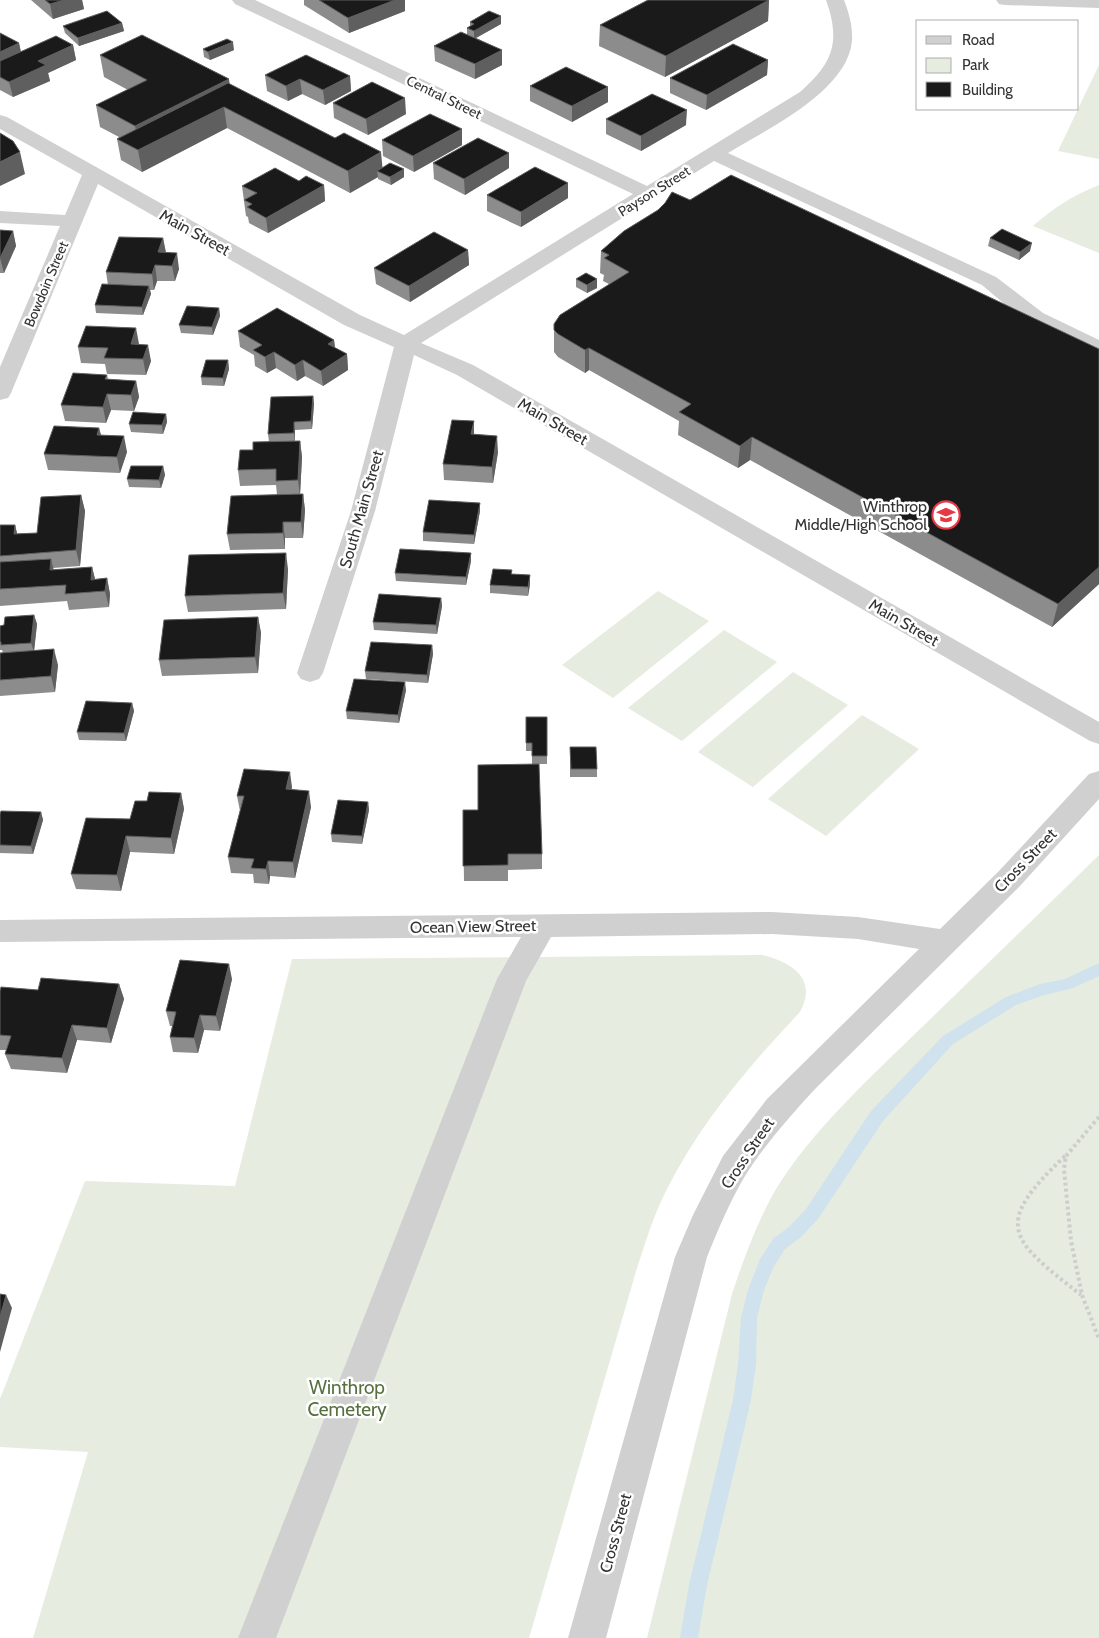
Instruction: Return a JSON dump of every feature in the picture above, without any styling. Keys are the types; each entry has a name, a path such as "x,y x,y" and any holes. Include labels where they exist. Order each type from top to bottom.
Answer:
{"street":[{"name":"Payson Street","path":"406,344 807,96 837,66 844,42 841,18 835,0"},
{"path":"1005,0 1099,3"},
{"name":"Central Street","path":"254,2 648,194"},
{"name":"Main Street","path":"0,121 352,320 464,370 1099,734"},
{"path":"714,154 989,281 1035,318 1099,348"},
{"name":"Bowdoin Street","path":"0,393 92,174"},
{"path":"0,217 72,221"},
{"name":"South Main Street","path":"310,673 363,511 406,344"},
{"name":"Cross Street","path":"587,1638 680,1290 691,1257 718,1194 734,1166 778,1108 832,1050 1008,878 1099,781"},
{"name":"Ocean View Street","path":"0,931 800,923 877,930 944,941"},
{"path":"257,1638 512,979 543,925"}],"path":[{"path":"1082,1295 1039,1261 1018,1234 1017,1220 1022,1207 1043,1176 1066,1156 1099,1117"},
{"path":"1066,1156 1064,1169 1071,1241 1082,1295 1099,1339"}],"green space":[{"path":"1099,65 1099,159 1058,151"},
{"path":"1099,185 1099,253 1033,226 1064,202"},
{"path":"658,591 709,621 613,698 562,665"},
{"path":"724,630 777,662 682,741 628,708"},
{"path":"793,672 848,705 753,787 698,752"},
{"path":"862,715 919,749 826,836 768,799"},
{"path":"1099,855 1099,1638 647,1638 732,1294 751,1240 776,1189 807,1145 843,1105"},
{"name":"Winthrop Cemetery","path":"762,955 783,962 799,974 804,981 806,990 805,1000 800,1012 744,1074 711,1118 680,1164 658,1208 637,1268 529,1638 33,1638 88,1452 0,1447 0,1399 85,1181 235,1186 292,959"}],"building":[{"path":"45,0 64,0 50,4"},
{"path":"319,0 395,0 348,18"},
{"path":"648,0 769,0 666,56 600,25"},
{"path":"107,11 122,23 78,38 63,26"},
{"path":"489,11 501,16 474,31 467,28 474,24 470,22"},
{"path":"461,32 502,50 475,64 434,46"},
{"path":"0,33 19,43 0,52"},
{"path":"142,35 229,79 135,126 96,105 147,80 100,55"},
{"path":"56,36 73,45 38,61 46,65 9,82 0,77 0,61"},
{"path":"227,39 233,42 208,52 203,49"},
{"path":"733,44 768,60 707,95 670,78"},
{"path":"306,55 350,76 323,90 300,79 286,86 265,75"},
{"path":"566,67 608,87 572,106 530,86"},
{"path":"372,82 405,98 366,119 333,103"},
{"path":"228,83 335,138 344,133 381,152 348,171 224,107 138,150 117,139"},
{"path":"652,94 687,110 641,136 606,119"},
{"path":"430,114 462,129 413,156 382,140"},
{"path":"0,133 13,141 20,152 0,162"},
{"path":"478,138 509,153 464,179 433,163"},
{"path":"390,163 404,169 390,177 377,171"},
{"path":"535,167 568,183 521,212 487,195"},
{"path":"275,168 299,181 306,176 324,185 266,218 247,207 252,204 244,200 257,193 242,186"},
{"path":"731,175 1099,349 1099,567 1058,604 752,437 740,446 679,412 691,404 589,348 585,350 554,330 554,324 560,315 629,272 604,258 609,255 601,251 624,231 658,210 672,192 690,200"},
{"path":"1002,229 1032,243 1020,252 990,238"},
{"path":"0,230 13,231 0,258"},
{"path":"434,232 468,250 409,286 374,268"},
{"path":"119,237 163,238 158,252 177,253 172,266 155,265 152,274 106,272"},
{"path":"586,273 597,279 587,285 576,279"},
{"path":"102,284 149,286 142,307 95,305"},
{"path":"187,306 219,308 212,327 179,325"},
{"path":"277,308 334,340 328,344 347,354 321,371 303,360 295,365 274,352 265,357 253,350 262,345 238,331"},
{"path":"86,326 136,328 131,344 148,345 143,359 104,358 108,348 78,347"},
{"path":"206,360 228,360 223,378 201,377"},
{"path":"73,373 107,375 105,379 136,381 131,395 107,394 103,407 61,405"},
{"path":"313,396 311,421 294,422 294,433 268,434 271,397"},
{"path":"133,412 166,414 162,425 129,424"},
{"path":"452,420 474,421 471,434 497,436 492,467 443,464"},
{"path":"54,426 99,428 97,435 124,436 117,457 44,454"},
{"path":"300,441 298,480 276,481 276,469 238,470 240,450 253,450 253,442"},
{"path":"131,466 163,466 159,480 127,479"},
{"path":"303,494 301,522 283,522 283,533 227,534 231,496"},
{"path":"81,495 76,550 0,556 0,525 15,525 14,534 37,533 41,497"},
{"path":"429,500 480,503 474,535 423,532"},
{"path":"400,549 471,553 466,577 395,573"},
{"path":"286,553 283,593 185,596 189,555"},
{"path":"51,559 50,570 92,567 91,580 107,578 105,591 65,594 66,585 0,589 0,562"},
{"path":"493,569 512,570 511,574 530,575 528,587 490,585"},
{"path":"379,594 441,598 436,625 373,622"},
{"path":"34,615 31,643 1,645 0,626 4,625 5,617"},
{"path":"258,617 255,657 159,660 164,620"},
{"path":"371,642 432,645 427,675 365,671"},
{"path":"54,649 51,676 0,680 0,653"},
{"path":"354,679 405,682 398,715 346,711"},
{"path":"86,701 132,703 124,733 77,732"},
{"path":"526,717 547,717 547,756 532,756 532,743 526,743"},
{"path":"570,747 596,747 597,769 571,769"},
{"path":"539,764 542,854 508,854 508,865 463,866 463,810 478,810 478,765"},
{"path":"244,769 290,772 286,789 309,791 293,862 268,861 266,869 251,868 254,859 228,857 244,796 237,796"},
{"path":"149,792 181,793 171,838 126,836 117,875 71,874 86,818 130,819 135,801 147,801"},
{"path":"338,800 368,802 362,836 331,834"},
{"path":"1,811 41,812 31,846 0,845"},
{"path":"180,960 229,964 216,1016 200,1015 194,1038 170,1037 176,1012 166,1011"},
{"path":"41,978 119,984 107,1028 72,1025 62,1058 5,1054 11,1036 0,1035 1,987 38,990"},
{"path":"0,1294 6,1295 0,1317"}],"waterway":[{"path":"689,1638 698,1585 742,1400 747,1364 749,1318 756,1290 766,1264 779,1244 795,1232 812,1214 877,1116 948,1040 1011,1001 1040,990 1068,984 1099,969"}],"place":[{"name":"Winthrop Middle/High School","path":"946,515"}]}
